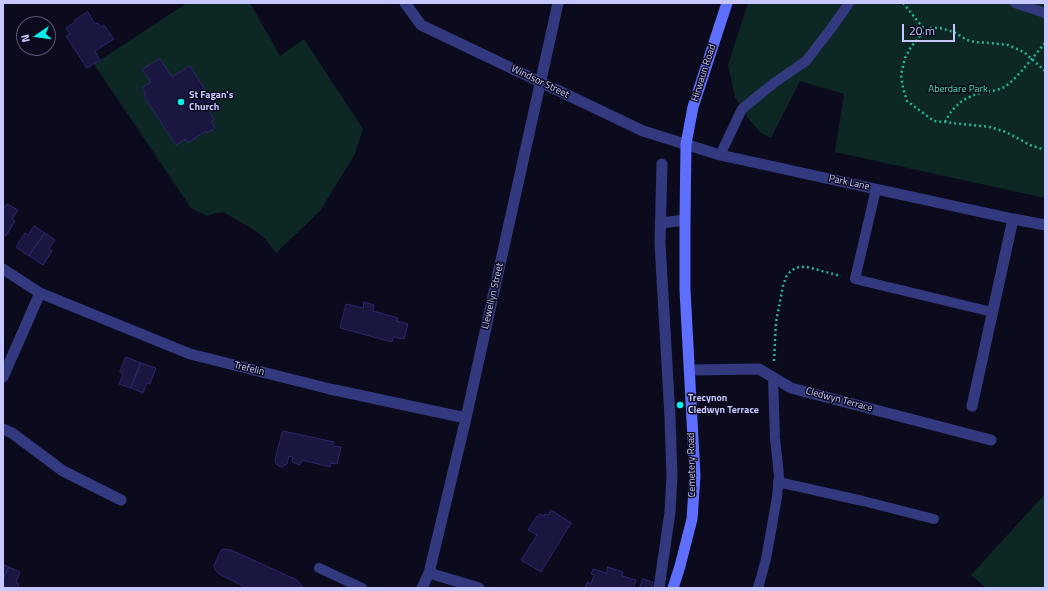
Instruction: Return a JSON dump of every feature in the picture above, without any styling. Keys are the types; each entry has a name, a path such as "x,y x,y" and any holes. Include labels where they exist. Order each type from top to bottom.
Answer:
{"main road":[{"name":"Hirwaun Road","path":"686,144 693,107 727,3"},
{"name":"Cemetery Road","path":"673,588 692,519 694,476 685,290 686,144"}],"street":[{"name":"Windsor Street","path":"405,3 421,25 643,131 686,144"},
{"name":"Llewellyn Street","path":"422,588 429,572 466,418 558,3"},
{"name":"Park Lane","path":"686,144 720,155 1045,225"},
{"name":"Cemetery Road","path":"659,588 670,512 672,476 669,393 660,243 662,164"},
{"path":"972,406 1013,219"},
{"path":"661,223 685,220"},
{"name":"Trefelin","path":"3,269 40,293 190,354 330,389 466,418"},
{"path":"3,377 40,293"},
{"name":"Cledwyn Terrace","path":"689,370 760,369 791,388 991,440"},
{"path":"3,429 12,432 63,471 121,500"},
{"path":"429,572 479,588"}],"lane":[{"path":"720,155 742,109 774,83 806,61 849,3"},
{"path":"1015,3 1045,13"},
{"path":"876,189 855,279 992,312"},
{"path":"758,588 766,559 777,497 779,476 775,438 773,377"},
{"path":"778,482 934,519"},
{"path":"319,568 362,588"}],"path":[{"path":"903,3 925,30"},
{"path":"1045,71 1024,52 1008,45 975,42 967,40 954,32 940,28 931,28 925,30 911,47 905,58 901,75 907,101 934,121 990,127 1006,132 1030,145 1045,150"},
{"path":"945,122 950,112 958,104 979,94 1005,87 1045,43"},
{"path":"773,377 776,322 783,286 786,277 790,272 799,267 807,267 855,279"}],"green space":[{"path":"187,3 250,3 280,56 304,39 363,129 355,154 320,211 276,253 265,238 223,212 207,216 191,208 94,64"},
{"name":"Aberdare Park","path":"748,3 1045,3 1045,198 835,152 844,94 800,81 771,138 761,133 747,117 735,97 728,65"},
{"path":"1045,494 1045,588 986,588 971,575"}],"building":[{"path":"88,12 95,24 98,23 101,27 104,25 114,39 95,51 100,60 87,68 66,36 70,34 66,28"},
{"name":"St Fagan's Church","path":"160,59 172,77 190,66 217,108 209,112 214,120 211,121 215,128 207,133 206,131 188,143 185,139 176,145 144,96 146,94 142,88 151,82 142,70"},
{"path":"7,204 18,210 12,219 15,221 6,236 3,234 3,210"},
{"path":"34,226 45,233 29,256 16,247 25,233 28,235"},
{"path":"45,233 55,240 49,249 52,251 43,265 29,256"},
{"path":"364,302 374,305 373,311 398,318 397,321 408,324 404,339 393,337 392,342 340,328 346,304 363,308"},
{"path":"126,357 141,363 131,388 119,384 123,374 120,372"},
{"path":"141,363 156,368 150,384 147,383 143,393 131,388"},
{"path":"283,431 334,442 333,446 341,447 337,464 330,463 330,467 302,460 300,465 292,462 293,457 289,456 287,464 281,467 279,466 275,461"},
{"path":"551,510 571,523 541,572 521,560 537,535 528,530 537,516 538,517 540,514 544,516 545,514 548,515"},
{"path":"223,549 231,550 297,580 303,588 242,588 243,586 219,574 215,570 214,566"},
{"path":"3,564 9,567 3,579"},
{"path":"9,567 20,572 16,582 19,584 17,588 3,588 3,579"},
{"path":"608,567 623,572 622,576 636,580 633,588 585,588 587,582 591,584 594,575 591,574 593,569 606,573"},
{"path":"643,579 653,582 651,588 640,588"}],"place":[{"name":"St Fagan's Church","path":"181,102"},
{"name":"Trecynon Cledwyn Terrace","path":"680,405"}]}
